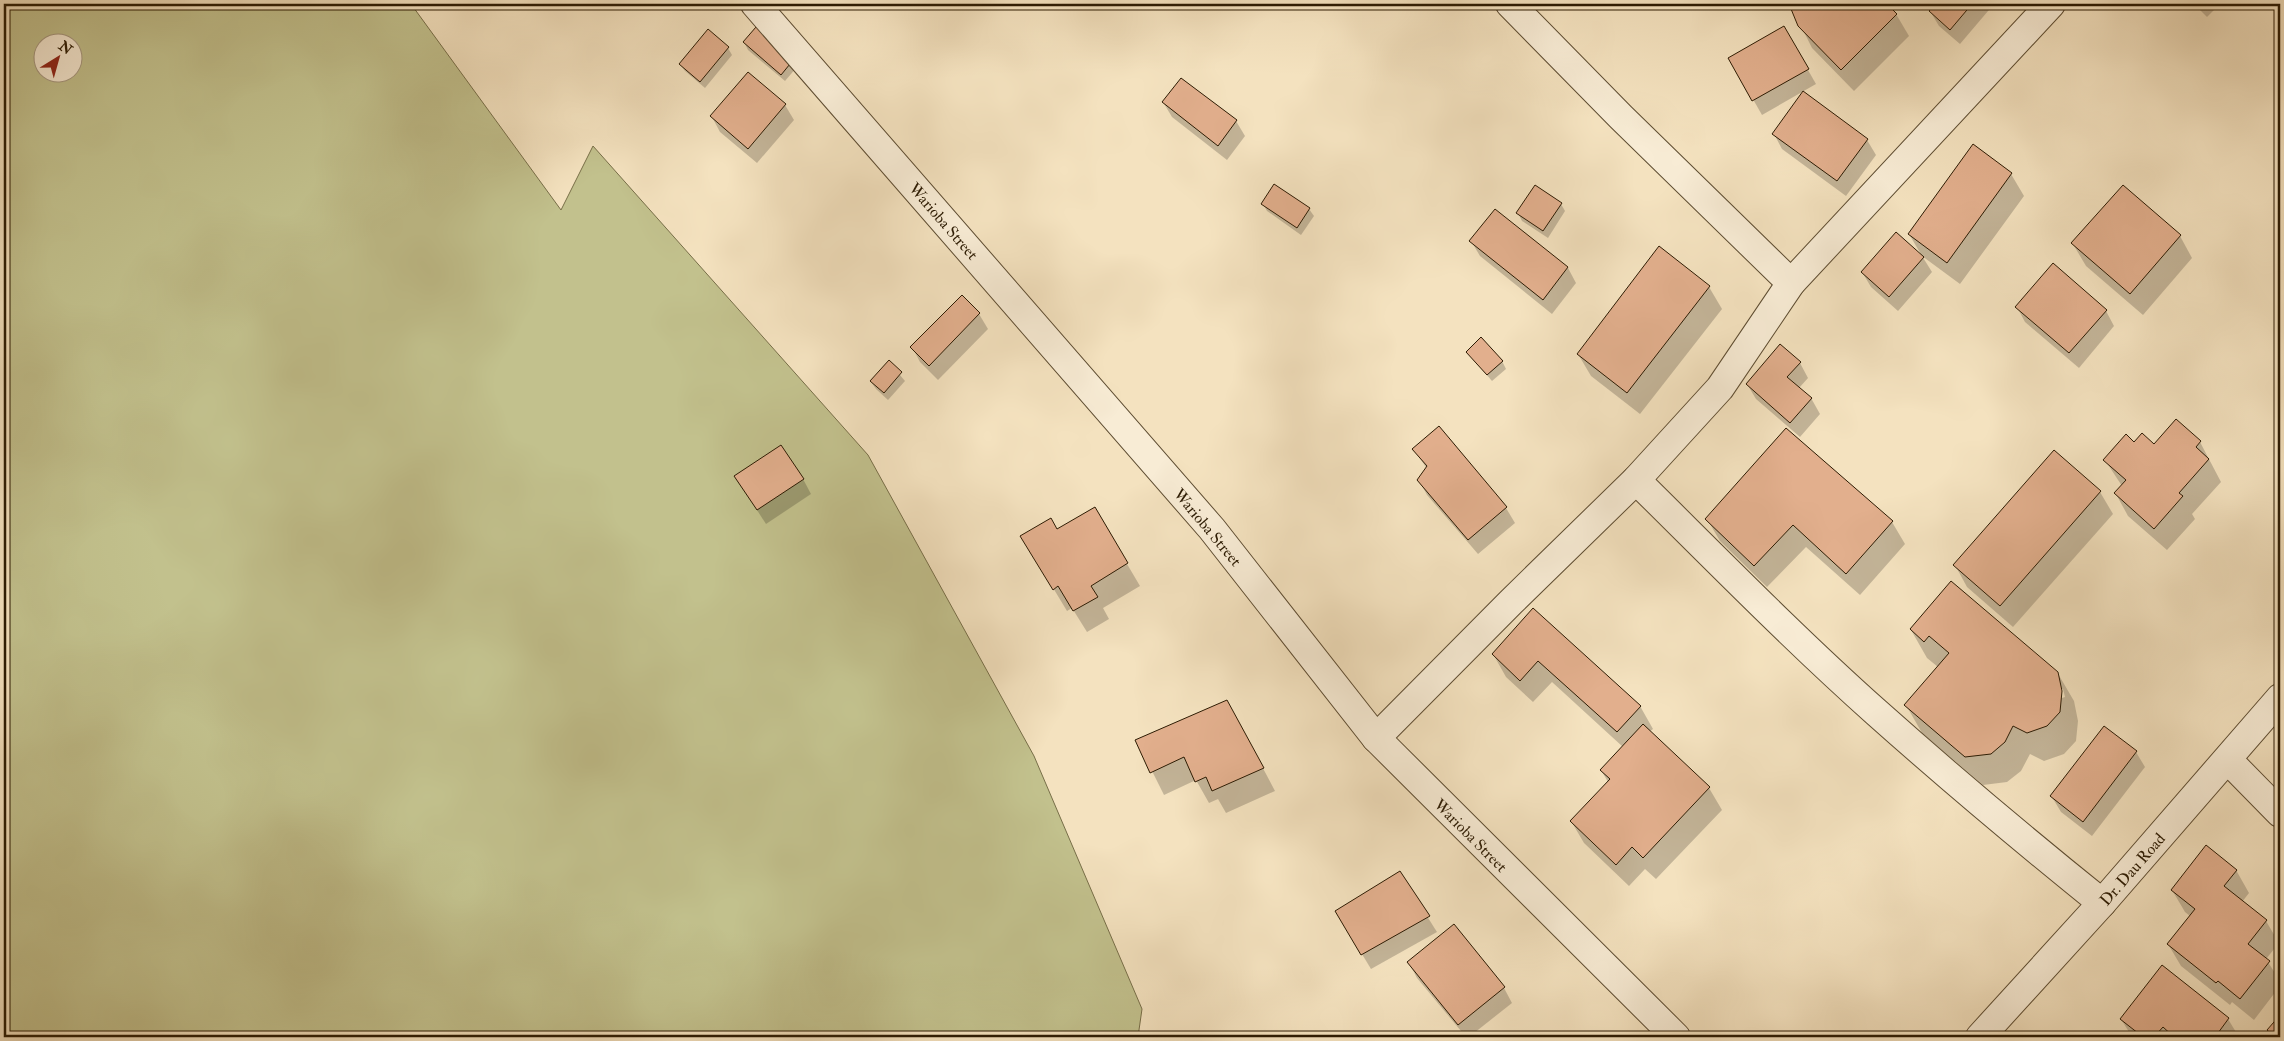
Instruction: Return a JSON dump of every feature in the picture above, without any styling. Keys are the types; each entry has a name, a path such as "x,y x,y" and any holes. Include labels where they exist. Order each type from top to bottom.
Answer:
{"street":[{"name":"Warioba Street","path":"755,4 1212,529 1376,738 1676,1037"},
{"path":"1510,4 1621,117 1791,282"},
{"path":"1376,738 1636,480 1720,388 1791,282 2051,4"},
{"path":"1636,480 1764,606 1875,711 2013,831 2102,903"},
{"name":"Dr. Dau Road","path":"1980,1037 2102,903 2280,698"},
{"path":"2228,760 2280,813"}],"shaded area":[{"path":"4,4 411,4 561,210 593,146 868,455 1034,756 1142,1009 1138,1037 4,1037"}],"building":[{"path":"1789,4 1887,4 1897,14 1841,70 1798,26"},
{"path":"1935,4 1972,4 1950,30 1929,11"},
{"path":"1784,26 1809,69 1752,101 1728,58"},
{"path":"756,27 794,59 781,75 743,42"},
{"path":"708,29 729,47 700,82 679,64"},
{"path":"748,72 786,104 748,149 710,116"},
{"path":"1181,78 1237,120 1218,146 1162,102"},
{"path":"1803,91 1868,139 1837,181 1772,134"},
{"path":"1973,144 2012,173 1947,263 1908,234"},
{"path":"1274,184 1310,208 1297,228 1261,204"},
{"path":"1535,185 1562,203 1543,231 1516,213"},
{"path":"2123,185 2181,235 2130,294 2071,243"},
{"path":"1495,209 1568,267 1543,300 1469,241"},
{"path":"1896,232 1924,257 1889,297 1861,272"},
{"path":"1659,246 1710,286 1627,393 1577,354"},
{"path":"2053,263 2107,310 2069,353 2015,307"},
{"path":"962,295 980,313 929,366 910,347"},
{"path":"1481,337 1503,361 1487,375 1466,352"},
{"path":"1780,344 1801,362 1787,377 1812,398 1790,423 1746,384"},
{"path":"889,360 902,372 884,393 870,381"},
{"path":"2176,419 2201,441 2196,447 2209,459 2179,493 2183,496 2154,529 2114,493 2126,480 2103,460 2126,434 2134,442 2142,433 2154,444"},
{"path":"1439,426 1507,507 1468,540 1417,480 1427,466 1412,449"},
{"path":"1786,428 1893,521 1846,574 1793,525 1754,566 1705,519"},
{"path":"781,445 804,479 757,510 734,476"},
{"path":"2054,450 2101,491 2000,606 1953,565"},
{"path":"1095,507 1128,563 1091,586 1098,597 1073,611 1058,586 1053,590 1020,536 1051,518 1057,529"},
{"path":"1951,581 2058,672 2062,691 2060,712 2047,726 2027,733 2013,726 2005,742 1991,754 1965,757 1904,705 1949,653 1929,636 1924,642 1910,629"},
{"path":"1533,608 1641,706 1617,732 1538,661 1520,681 1492,654"},
{"path":"1227,700 1264,768 1212,791 1206,777 1195,782 1184,757 1150,773 1135,740"},
{"path":"1643,724 1710,787 1643,858 1632,847 1616,865 1570,821 1610,779 1600,770"},
{"path":"2104,726 2137,751 2083,822 2050,796"},
{"path":"2206,845 2237,870 2224,886 2267,920 2248,944 2270,961 2240,999 2218,981 2216,983 2167,944 2195,909 2171,890"},
{"path":"1400,871 1430,916 1361,955 1335,911"},
{"path":"1454,924 1505,987 1458,1025 1407,962"},
{"path":"2162,965 2229,1018 2218,1033 2224,1037 2174,1037 2163,1027 2154,1037 2143,1037 2120,1019"},
{"path":"2280,1015 2280,1037 2275,1037 2267,1030"}]}
